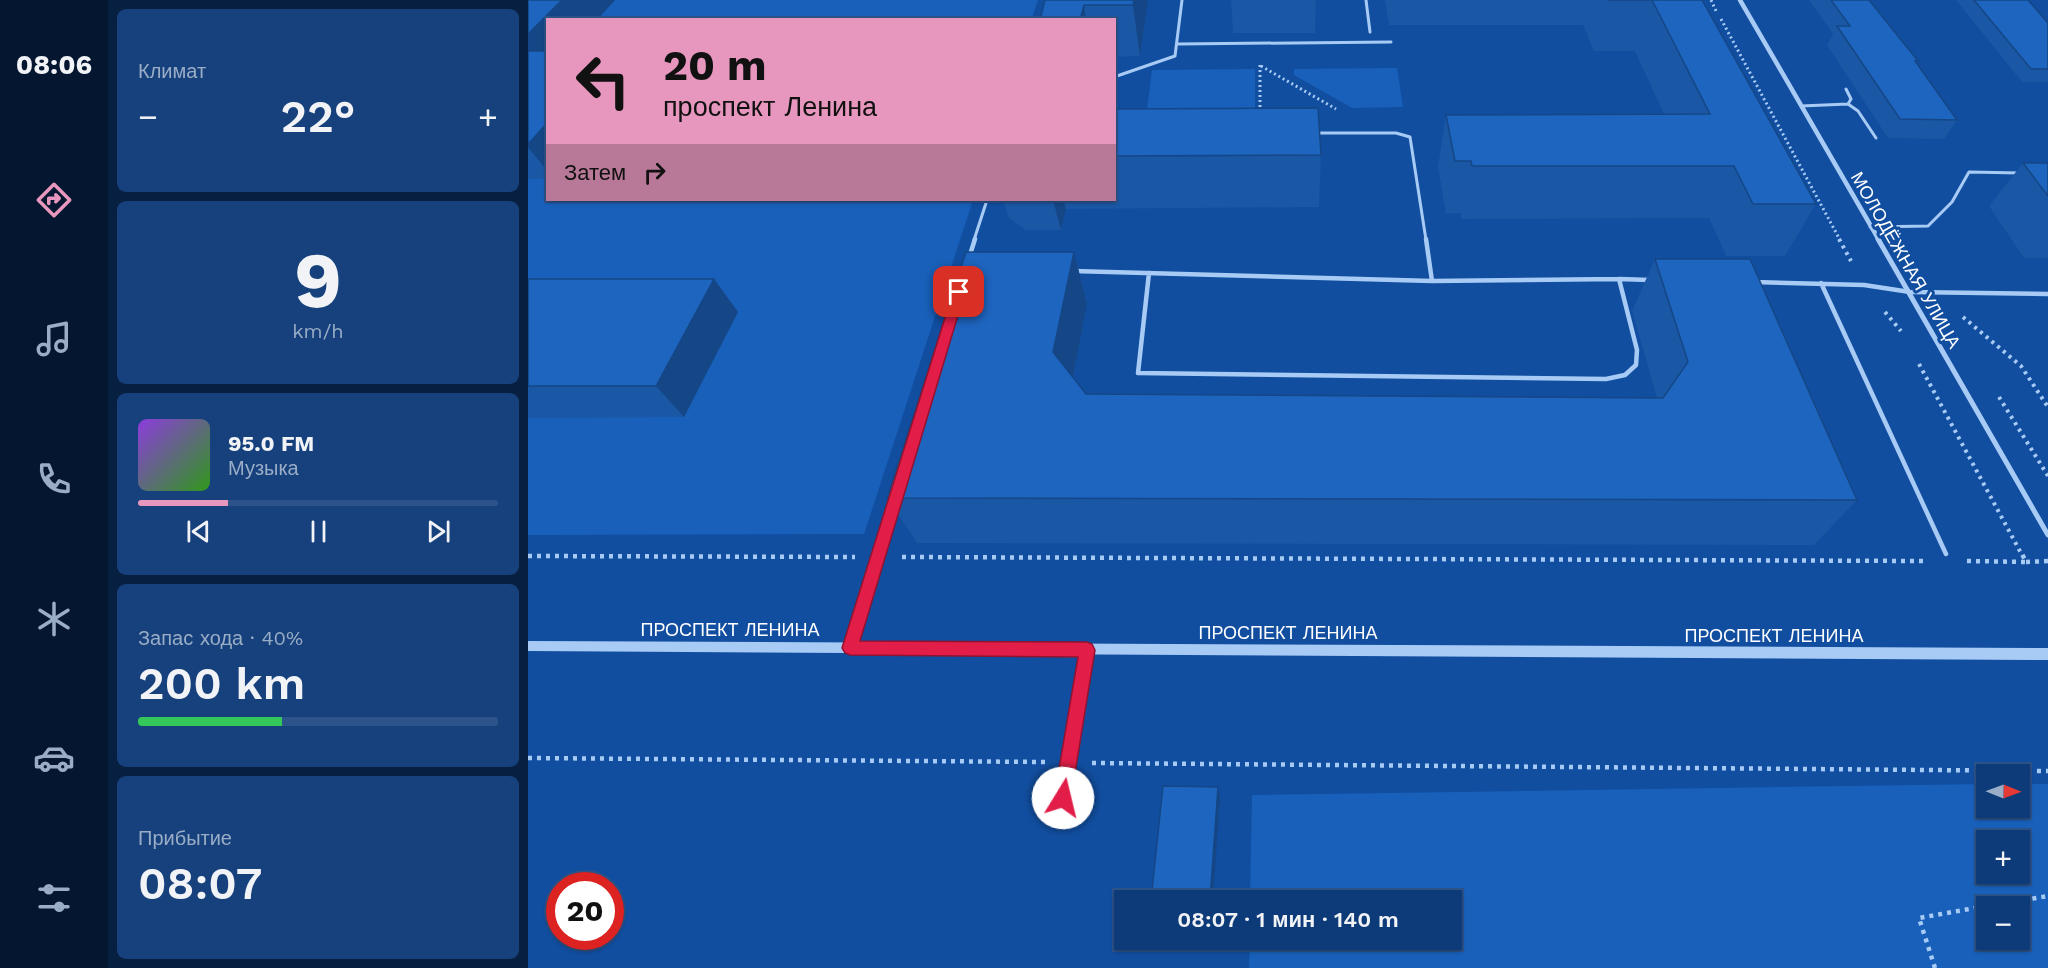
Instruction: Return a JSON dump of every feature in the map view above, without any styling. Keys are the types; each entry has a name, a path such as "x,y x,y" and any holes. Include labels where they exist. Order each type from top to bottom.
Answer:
{"street":[{"name":"МОЛОДЁЖНАЯ УЛИЦА","path":"1740,0 2048,535"},
{"name":"ПРОСПЕКТ ЛЕНИНА","path":"528,646 2048,654"}],"lane":[{"path":"1116,76 1175,56 1182,0"},
{"path":"1366,0 1370,32"},
{"path":"1178,44 1391,42"},
{"path":"1846,89 1851,99 1848,104"},
{"path":"1800,106 1848,104 1858,111 1876,138"},
{"path":"1304,134 1396,133 1410,137 1432,281"},
{"path":"1870,227 1928,226 1952,202 1970,172 2026,172"},
{"path":"969,260 987,201"},
{"path":"1069,271 1432,281 1654,280"},
{"path":"1149,273 1138,373 1606,379 1625,375 1636,365 1636,350 1619,279"},
{"path":"1749,282 1864,285 1910,292 2048,294"},
{"path":"1821,283 1946,554"},
{"path":"850,648 898,491"},
{"path":"1063,798 1087,650"}],"path":[{"path":"1711,0 1864,285 1902,333"},
{"path":"1260,44 1260,122"},
{"path":"1260,66 1339,111"},
{"path":"1934,292 2021,366 2048,407"},
{"path":"1914,354 2026,562"},
{"path":"528,556 1930,561"},
{"path":"1966,561 2048,561"},
{"path":"528,758 2048,771"},
{"path":"2030,899 2048,896"},
{"path":"1935,968 1919,918 1976,908"}],"shaded area":[{"path":"528,0 1038,0 1032,18 546,18 546,201 973,201 864,534 528,535"},
{"path":"1397,68 1403,107 1352,108 1294,75 1294,69"},
{"path":"1255,69 1255,109 1147,110 1152,70"},
{"path":"1976,784 1976,818 2030,818 2030,784 2048,784 2048,968 1249,968 1250,950 1462,950 1462,890 1250,890 1252,795"}],"building":[{"path":"528,0 562,0 528,34"},
{"path":"1045,0 1134,0 1133,5 1084,5 1081,18 1040,18"},
{"path":"1652,0 1702,0 1816,204 1753,204 1734,166 1472,166 1471,161 1455,161 1446,115 1710,114"},
{"path":"1831,0 1869,0 1918,61 1915,61 1957,120 1900,119 1837,26 1850,26"},
{"path":"1974,0 2028,0 2048,23 2048,69 2031,69"},
{"path":"528,51 546,51 546,124 528,144"},
{"path":"1318,108 1321,155 1116,156 1116,109"},
{"path":"2023,163 2048,163 2048,196"},
{"path":"966,252 1074,252 1053,352 1086,394 1663,398 1688,362 1655,259 1750,259 1857,500 887,498"},
{"path":"528,279 714,279 656,386 528,386"},
{"path":"1163,786 1218,787 1211,890 1152,890"}],"route":[{"path":"959,292 850,648 1087,650 1063,798"}]}
